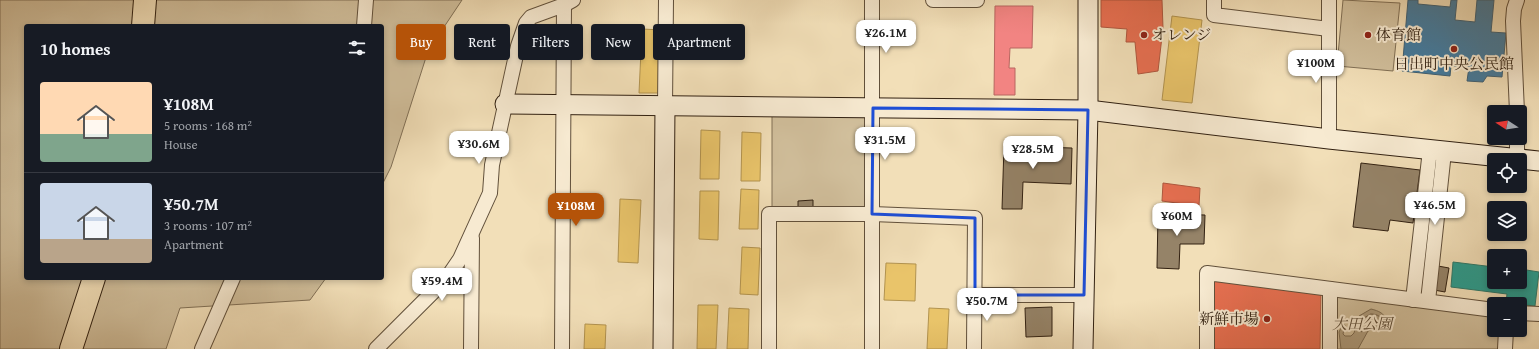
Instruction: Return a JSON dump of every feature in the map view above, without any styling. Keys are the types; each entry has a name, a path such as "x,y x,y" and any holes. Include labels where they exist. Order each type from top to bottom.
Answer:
{"highway":[{"path":"143,24 145,0"},
{"path":"71,349 93,280"}],"street":[{"path":"364,24 366,0"},
{"path":"663,349 666,0"},
{"path":"872,0 872,349"},
{"path":"933,0 977,0"},
{"path":"1083,349 1088,110 1088,0"},
{"path":"1214,0 1214,15 1328,29"},
{"path":"1329,0 1329,139"},
{"path":"1517,0 1514,9 1513,21 1517,105"},
{"path":"376,349 447,278 460,259 490,192 492,164 518,46 526,23 530,17 568,3 564,105 562,349"},
{"path":"505,104 1088,110 1329,139 1487,155"},
{"path":"1414,300 1437,151"},
{"path":"1428,302 1437,151"},
{"path":"1527,159 1539,161"},
{"path":"769,349 769,214 872,214 975,218 974,349"},
{"path":"471,349 472,231"},
{"path":"1207,349 1207,273 1487,309"},
{"path":"202,349 232,280"},
{"path":"1330,289 1330,349"},
{"path":"975,295 1084,295"},
{"path":"1527,313 1539,314"},
{"path":"1505,349 1506,337"}],"highlighted area":[{"path":"873,108 1088,110 1084,295 975,295 975,218 872,214"}],"green space":[{"path":"0,0 462,0 446,24 396,24 396,60 425,60 391,167 384,181 384,24 24,24 24,280 325,280 310,300 180,308 166,349 0,349"},
{"name":"体育館","path":"1343,0 1400,3 1393,71 1337,66"},
{"path":"866,114 866,208 772,209 772,115"},
{"name":"大田公園","path":"1336,296 1487,314 1487,337 1501,337 1500,349 1335,349"}],"water":[{"path":"1371,309 1383,314 1387,321 1385,329 1373,329 1368,331 1358,349 1341,349 1339,332 1343,324 1345,325 1343,334 1345,336 1351,336 1354,333 1359,316"}],"building: Homes":[{"path":"1172,16 1202,20 1192,103 1162,100"},
{"path":"645,29 653,30 653,60 661,60 659,93 639,93 641,60 645,60"},
{"path":"701,130 720,131 719,179 700,179"},
{"path":"742,132 761,133 760,181 741,181"},
{"path":"741,189 759,190 758,229 739,229"},
{"path":"700,191 719,191 718,240 699,239"},
{"path":"620,199 641,200 638,263 618,262"},
{"path":"742,247 760,248 758,295 740,294"},
{"path":"886,263 916,264 915,301 884,300"},
{"path":"698,305 718,305 716,349 697,349"},
{"path":"729,308 749,309 748,349 727,349"},
{"path":"929,308 949,309 947,349 927,349"},
{"path":"585,324 606,325 605,349 584,349"}],"building: Shops":[{"name":"オレンジ","path":"1101,0 1162,0 1163,28 1158,71 1138,74 1135,42 1126,42 1127,29 1101,27"},
{"path":"1163,183 1200,188 1199,206 1162,201"},
{"name":"新鮮市場","path":"1214,280 1321,289 1320,349 1214,349"}],"building: Schools":[{"path":"1453,262 1487,266 1487,289 1527,289 1527,270 1539,272 1535,306 1527,305 1527,297 1507,297 1507,294 1451,287"}],"building: Health":[{"path":"995,6 1033,6 1032,48 1010,48 1009,68 1015,68 1015,95 994,95"}],"building: Public":[{"name":"日出町中央公民館","path":"1408,0 1418,0 1418,4 1450,7 1451,0 1457,0 1455,20 1475,22 1477,0 1494,0 1491,32 1506,33 1502,77 1487,76 1483,82 1467,81 1469,67 1451,66 1450,76 1402,71"}],"building: Other":[{"path":"1004,146 1072,148 1071,184 1023,182 1022,209 1002,209"},
{"path":"1361,163 1420,170 1413,223 1390,220 1388,231 1353,227"},
{"path":"813,200 813,209 798,209 798,201"},
{"path":"1158,214 1205,215 1204,244 1180,244 1179,269 1157,268"},
{"path":"1438,266 1449,268 1445,292 1434,290"},
{"path":"1052,307 1052,336 1026,337 1025,308"}],"place":[{"name":"オレンジ","path":"1144,35"},
{"name":"体育館","path":"1368,35"},
{"name":"日出町中央公民館","path":"1454,49"},
{"name":"新鮮市場","path":"1267,319"}]}
